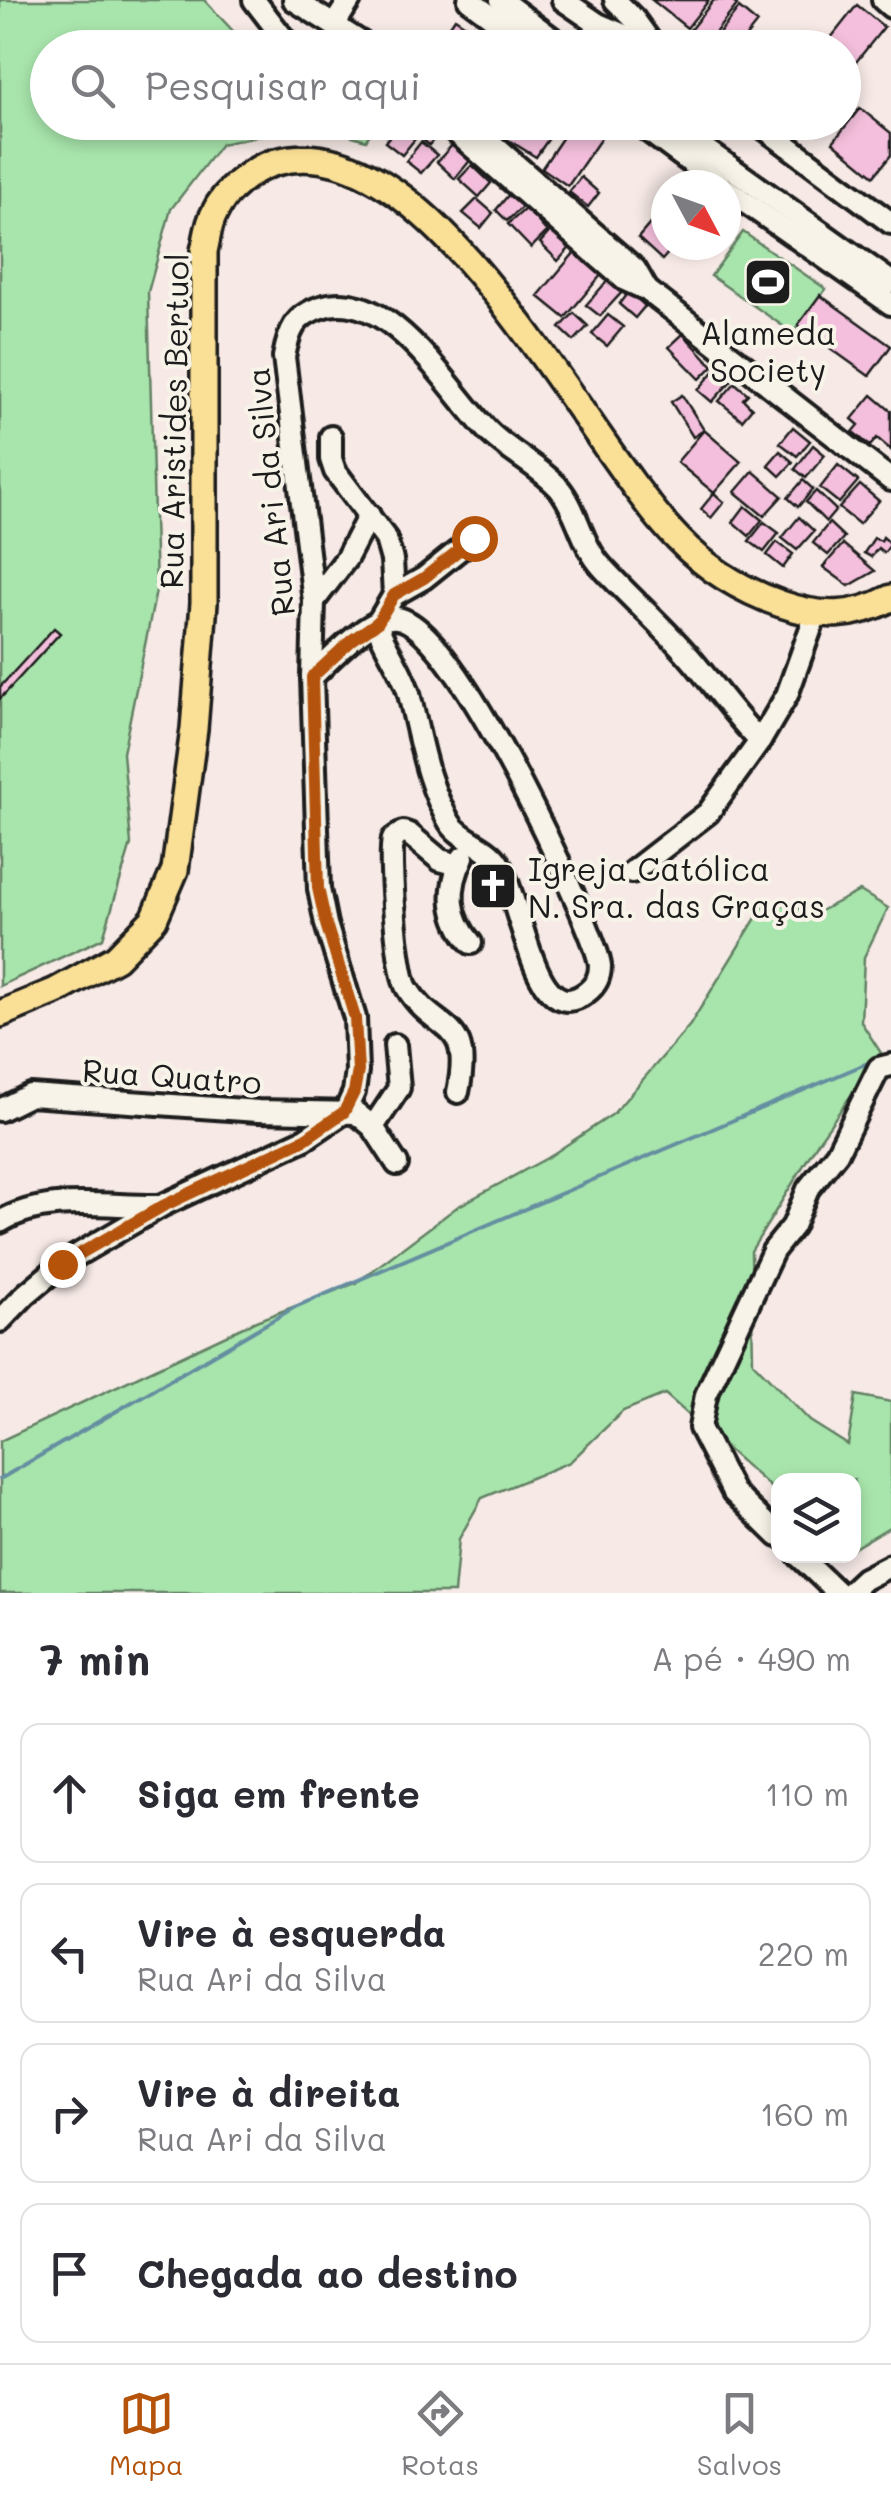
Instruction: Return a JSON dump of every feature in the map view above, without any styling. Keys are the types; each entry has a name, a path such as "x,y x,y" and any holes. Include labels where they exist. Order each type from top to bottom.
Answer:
{"main road":[{"name":"Rua Aristides Bertuol","path":"0,1014 56,991 116,958 154,919 176,870 194,729 204,603 204,251 213,215 229,192 250,173 298,157 352,166 384,182 453,243 493,288 625,478 681,542 710,567 742,588 816,614 856,613 891,598"}],"street":[{"path":"254,0 277,30"},
{"path":"294,0 342,30"},
{"path":"334,25 350,0"},
{"path":"469,0 519,30"},
{"path":"501,0 525,30"},
{"path":"563,0 612,30"},
{"path":"615,0 642,30"},
{"path":"883,0 891,7"},
{"path":"465,140 625,280 647,290 891,480"},
{"path":"488,140 635,269 647,290"},
{"path":"668,140 879,281 891,304"},
{"path":"684,140 710,170"},
{"path":"780,140 891,223"},
{"path":"741,196 786,221"},
{"name":"Rua Ari da Silva","path":"344,1112 354,1092 358,1071 355,1018 318,888 312,677 314,601 284,358 289,331 301,315 325,306 356,305 391,324 417,348 486,428 556,485 595,559 692,660 732,712 760,740"},
{"path":"330,438 335,471 386,539 394,595"},
{"path":"314,601 346,559 369,515"},
{"path":"378,622 394,595 424,578 474,538"},
{"path":"632,872 708,814 787,696 816,614"},
{"path":"312,677 378,622 394,618 421,630 448,664 511,762 597,952 598,977 582,996 561,998 547,989 535,970 497,861 452,826 422,755 408,692 378,622"},
{"path":"458,865 440,860 409,834 403,832 393,840 399,963 406,987 452,1032 460,1045 462,1072 458,1092"},
{"path":"470,841 458,865 453,916 472,944"},
{"path":"373,1127 399,1088 395,1045"},
{"path":"771,1529 733,1492 700,1428 706,1396 773,1251 793,1226 808,1189 837,1153 879,1068 891,1065"},
{"name":"Rua Quatro","path":"0,1110 30,1095 258,1111 344,1112"},
{"path":"0,1321 62,1264 163,1206 305,1139 344,1112 362,1116 397,1164"},
{"path":"0,1222 24,1210 44,1206 163,1206"},
{"path":"806,1563 838,1593"},
{"path":"849,1593 891,1564"}],"green space":[{"path":"0,0 204,0 232,30 30,30 30,140 239,140 221,144 171,209 148,292 156,591 123,753 131,844 103,938 0,986"},
{"name":"Alameda Society","path":"743,232 826,289 793,333 711,276 723,260 741,260"},
{"path":"860,891 888,908 864,957 861,1022 881,1053 818,1142 751,1251 753,1362 810,1421 848,1445 856,1395 891,1402 891,1526 861,1544 861,1473 771,1473 771,1488 665,1394 623,1411 570,1462 482,1498 459,1539 454,1593 0,1593 0,1441 256,1321 356,1283 457,1207 547,1158 613,1114 690,1025 767,900 816,913"}],"building":[{"path":"652,0 709,0 687,28"},
{"path":"714,0 730,0 737,5 717,30 690,30"},
{"path":"857,5 884,27 861,56 861,30 837,30"},
{"path":"739,8 757,23 751,30 722,30"},
{"path":"455,18 473,30 447,30"},
{"path":"861,109 891,133 891,155 874,176 833,142 861,140"},
{"path":"387,140 414,140 402,155"},
{"path":"508,140 548,140 536,157"},
{"path":"561,140 600,140 568,186 542,168"},
{"path":"421,142 437,155 421,173 406,161"},
{"path":"454,143 472,158 455,179 437,162"},
{"path":"472,165 491,183 479,197 459,179"},
{"path":"581,177 599,193 588,207 569,192"},
{"path":"510,193 523,206 507,221 496,210"},
{"path":"477,199 493,213 481,228 463,213"},
{"path":"526,208 547,232 531,248 508,224"},
{"path":"651,223 651,250 638,238"},
{"path":"553,228 576,241 558,261 540,243"},
{"path":"575,252 602,274 565,318 538,296"},
{"path":"609,279 623,291 600,316 586,305"},
{"path":"629,291 645,306 635,318 619,304"},
{"path":"820,295 891,346 869,376 798,325"},
{"path":"574,313 588,326 574,341 560,328"},
{"path":"608,315 623,327 607,346 592,334"},
{"path":"683,334 713,366 700,379 669,347"},
{"path":"717,368 731,381 712,402 698,390"},
{"path":"735,383 748,394 743,399 752,408 742,420 719,401"},
{"path":"682,395 704,430 693,437 671,402"},
{"path":"872,395 891,411 891,450 877,438 870,446 853,432 859,425 852,419"},
{"path":"793,427 810,441 797,456 780,443"},
{"path":"704,430 741,462 714,493 677,462"},
{"path":"813,445 825,455 806,478 795,469"},
{"path":"780,451 793,462 780,476 768,465"},
{"path":"838,465 858,481 839,503 820,488"},
{"path":"753,471 782,496 764,516 735,492"},
{"path":"803,480 813,489 798,507 788,498"},
{"path":"860,485 879,501 859,524 839,508"},
{"path":"816,491 836,510 826,522 806,502"},
{"path":"714,493 724,502 711,518 701,509"},
{"path":"745,506 762,520 749,536 733,522"},
{"path":"799,517 814,531 797,550 782,538"},
{"path":"764,522 779,533 764,552 749,541"},
{"path":"829,523 844,537 828,555 813,543"},
{"path":"883,537 891,544 884,553 878,548 871,557 864,553 874,538 881,541"},
{"path":"777,542 793,554 783,568 767,555"},
{"path":"843,544 875,571 849,586 823,567"},
{"path":"54,628 60,633 0,699 0,687"}],"waterway":[{"path":"0,1479 295,1307 891,1053"}],"place":[{"name":"Alameda Society","path":"768,282"},
{"name":"Igreja Católica N. Sra. das Graças","path":"493,886"}],"route":[{"path":"62,1264 163,1206 305,1139 344,1112 354,1092 358,1071 355,1018 318,888 312,677 378,622 394,595 424,578 474,538"}]}
